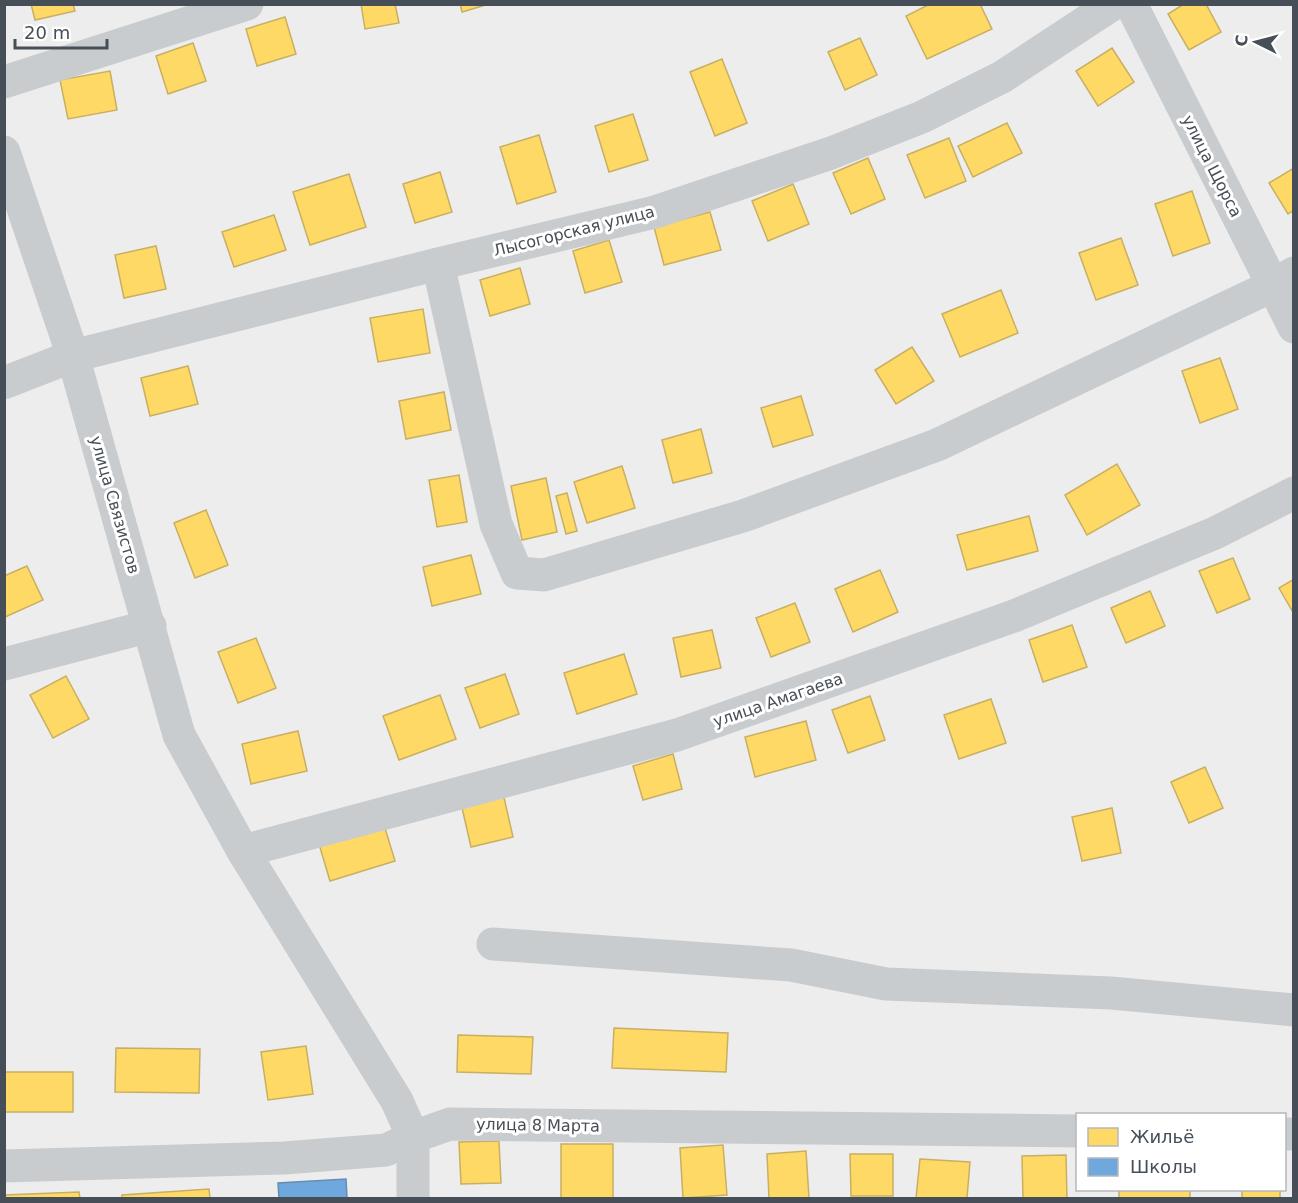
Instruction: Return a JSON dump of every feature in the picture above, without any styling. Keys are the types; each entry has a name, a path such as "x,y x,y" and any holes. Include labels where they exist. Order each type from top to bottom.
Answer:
{"street":[{"path":"4,82 247,4"},
{"name":"Лысогорская улица","path":"4,382 73,356 655,212 831,153 922,117 1002,77 1113,4"},
{"name":"улица Щорса","path":"1131,4 1283,279 1293,327"},
{"name":"улица Связистов","path":"4,152 73,356 179,735 243,851 397,1101 413,1137"},
{"path":"438,264 495,524 517,573 544,574 743,516 937,444 1283,279"},
{"name":"улица Амагаева","path":"243,851 688,731 1014,616 1215,533 1293,493"},
{"path":"4,664 150,626"},
{"path":"493,944 791,965 886,984 1111,993 1293,1010"},
{"name":"улица 8 Марта","path":"4,1166 284,1158 386,1150 413,1137 450,1124 1076,1131"},
{"path":"413,1137 413,1198"}],"building: Жильё":[{"path":"31,4 73,4 75,11 35,20"},
{"path":"361,4 395,4 399,23 365,29"},
{"path":"460,4 489,4 462,12"},
{"path":"930,4 980,4 992,29 927,59 906,16"},
{"path":"1184,4 1206,4 1221,32 1189,50 1168,14"},
{"path":"285,17 296,54 257,66 246,29"},
{"path":"860,38 877,75 845,90 828,52"},
{"path":"193,43 206,81 168,94 156,56"},
{"path":"1112,48 1134,82 1098,106 1076,71"},
{"path":"722,59 747,123 715,136 690,72"},
{"path":"110,71 117,110 68,119 60,80"},
{"path":"633,114 648,160 609,172 595,126"},
{"path":"1007,123 1022,153 973,177 958,146"},
{"path":"539,135 556,192 517,204 500,147"},
{"path":"949,138 966,181 925,198 907,155"},
{"path":"868,158 885,199 851,214 833,173"},
{"path":"1294,168 1294,210 1288,214 1269,183"},
{"path":"440,172 452,212 415,223 403,184"},
{"path":"349,174 366,227 310,245 293,192"},
{"path":"793,184 809,224 768,241 752,201"},
{"path":"1192,191 1210,243 1173,256 1155,204"},
{"path":"710,212 721,250 664,265 654,227"},
{"path":"274,215 286,250 234,267 222,232"},
{"path":"1121,238 1138,285 1096,300 1079,253"},
{"path":"609,240 622,282 585,293 573,251"},
{"path":"156,246 166,289 124,298 115,255"},
{"path":"520,268 530,304 490,316 480,280"},
{"path":"1001,290 1018,333 960,357 942,314"},
{"path":"423,309 430,353 378,362 370,318"},
{"path":"912,347 934,381 896,404 875,370"},
{"path":"1220,358 1238,409 1200,423 1182,371"},
{"path":"188,366 198,404 150,416 141,378"},
{"path":"444,392 451,430 406,439 399,401"},
{"path":"801,396 813,435 773,447 761,408"},
{"path":"701,429 712,473 673,483 662,440"},
{"path":"1117,464 1140,505 1087,535 1065,495"},
{"path":"622,466 635,508 587,523 574,482"},
{"path":"459,475 467,522 437,527 429,480"},
{"path":"546,478 557,532 522,540 511,486"},
{"path":"567,493 577,531 566,534 556,496"},
{"path":"206,510 228,565 195,578 174,523"},
{"path":"1029,516 1038,551 967,570 957,535"},
{"path":"471,555 481,594 432,606 423,567"},
{"path":"1233,558 1250,599 1217,613 1199,571"},
{"path":"27,566 43,600 5,617 4,576"},
{"path":"880,570 898,612 853,632 835,589"},
{"path":"1294,579 1294,614 1279,588"},
{"path":"1150,591 1165,626 1126,643 1111,608"},
{"path":"795,603 810,642 771,657 756,618"},
{"path":"1072,625 1087,667 1043,682 1029,640"},
{"path":"712,630 721,668 681,677 673,638"},
{"path":"256,638 276,688 238,703 218,652"},
{"path":"624,654 637,694 577,714 564,673"},
{"path":"505,674 519,714 480,728 465,688"},
{"path":"66,676 89,719 53,738 30,695"},
{"path":"440,695 456,739 399,760 383,716"},
{"path":"870,696 885,740 848,753 832,710"},
{"path":"991,699 1006,743 959,759 944,715"},
{"path":"806,721 816,760 755,777 745,737"},
{"path":"298,731 307,771 251,784 242,744"},
{"path":"673,754 682,789 643,800 633,766"},
{"path":"1205,767 1223,808 1189,823 1171,782"},
{"path":"502,789 513,837 471,847 460,799"},
{"path":"1112,808 1121,853 1082,861 1072,817"},
{"path":"381,815 395,861 330,881 316,834"},
{"path":"614,1028 728,1033 726,1072 612,1068"},
{"path":"458,1035 533,1037 531,1074 457,1072"},
{"path":"306,1046 313,1094 268,1100 261,1052"},
{"path":"116,1048 200,1049 199,1093 115,1092"},
{"path":"4,1072 73,1072 73,1112 4,1112"},
{"path":"499,1141 501,1183 461,1184 459,1142"},
{"path":"561,1144 613,1144 613,1198 561,1198"},
{"path":"723,1145 727,1195 683,1198 680,1148"},
{"path":"806,1151 809,1198 769,1198 767,1154"},
{"path":"850,1154 893,1154 893,1196 851,1196"},
{"path":"1066,1155 1067,1198 1023,1198 1022,1156"},
{"path":"920,1159 970,1162 967,1198 916,1198"},
{"path":"209,1189 210,1198 122,1198 122,1195"},
{"path":"1119,1191 1190,1191 1190,1198 1119,1198"},
{"path":"1242,1191 1280,1191 1280,1198 1242,1198"},
{"path":"79,1192 80,1198 4,1198 4,1195"}],"building: Школы":[{"path":"346,1179 347,1198 279,1198 278,1183"}]}
